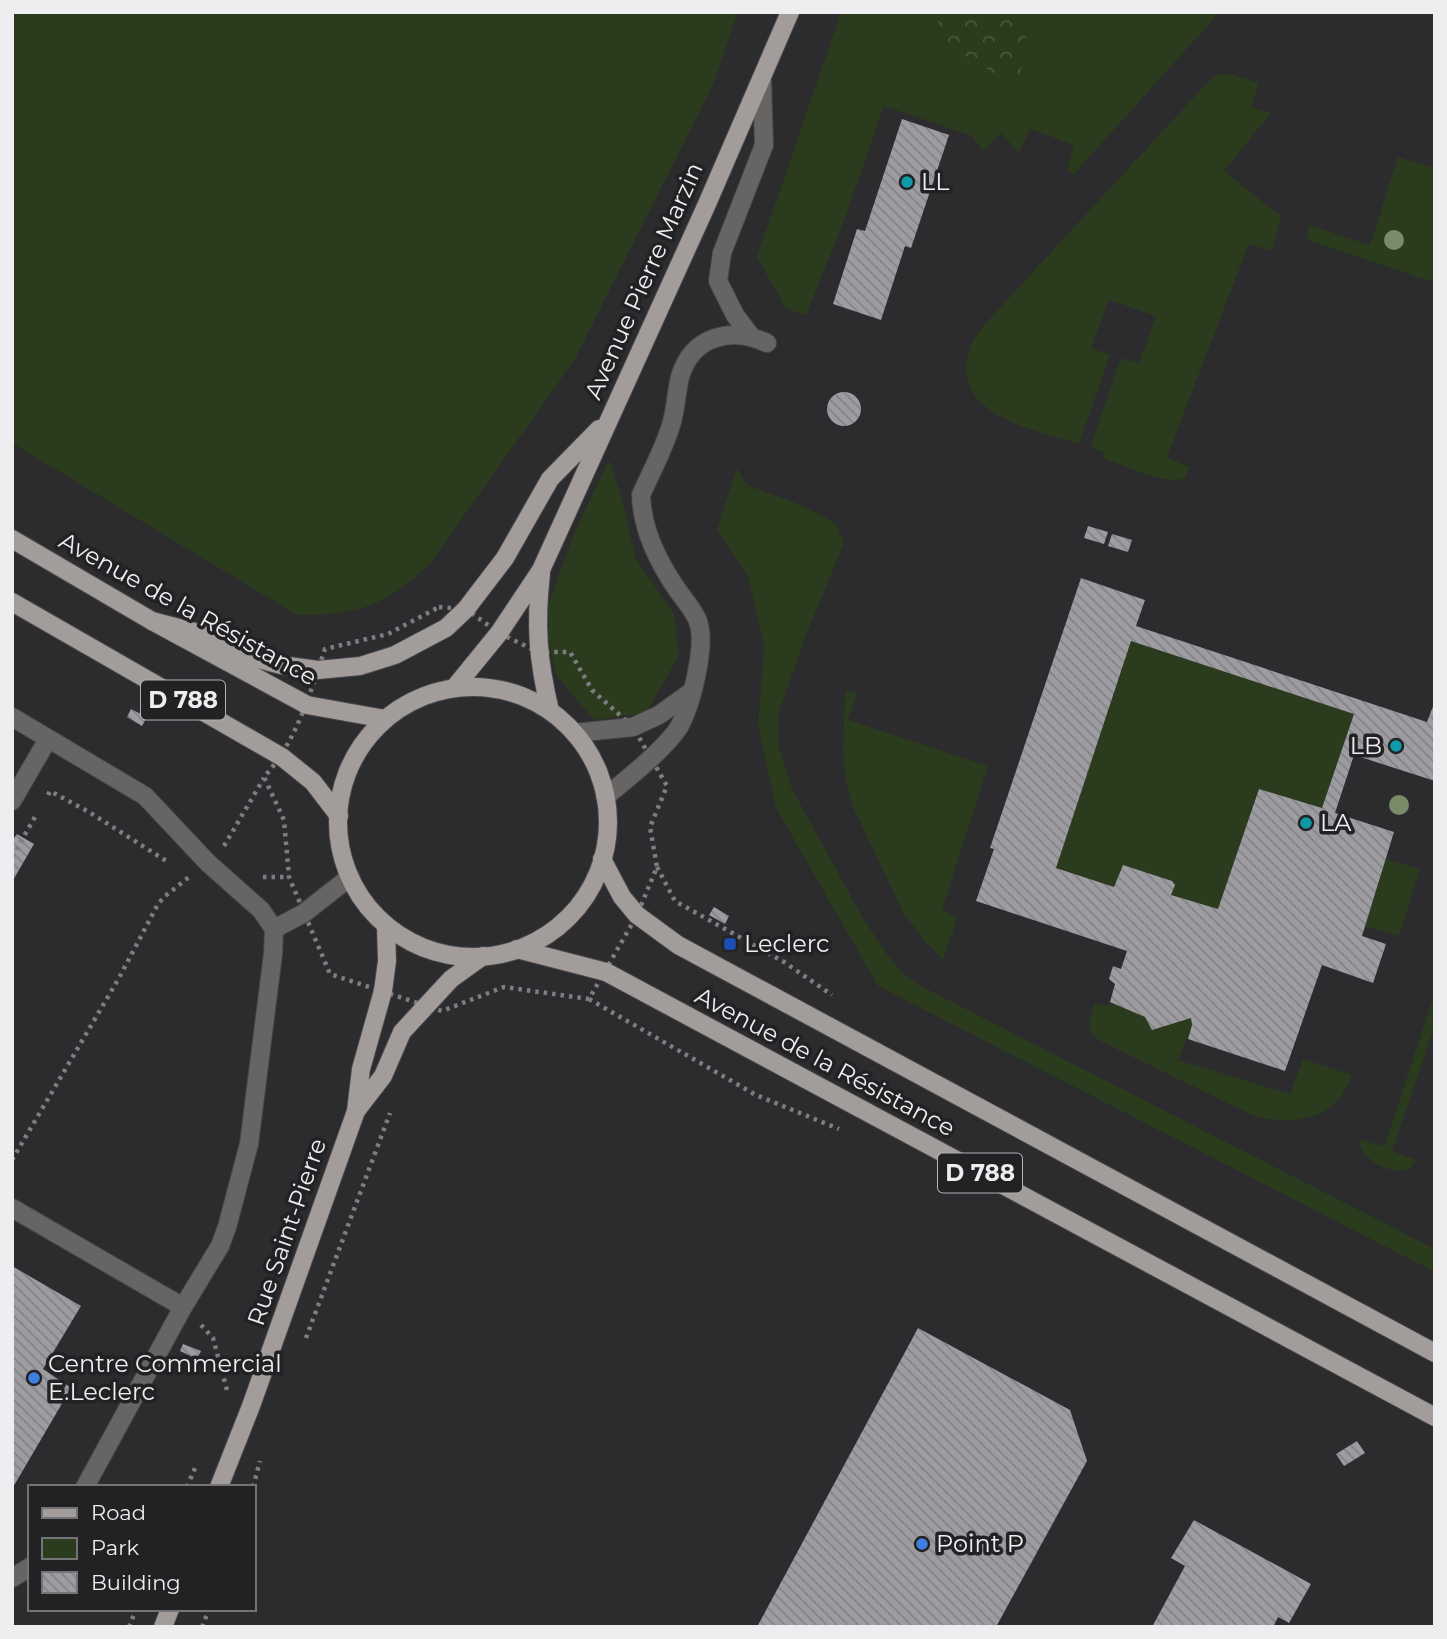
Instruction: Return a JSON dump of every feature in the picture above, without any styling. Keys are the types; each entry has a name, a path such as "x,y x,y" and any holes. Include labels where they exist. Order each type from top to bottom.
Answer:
{"main road":[{"name":"Avenue Pierre Marzin","path":"455,687 499,633 541,570 762,80 790,12"},
{"path":"152,621 206,635 243,655 281,665 318,670 360,666 395,655 446,628 466,609 505,558 550,479 607,421"},
{"name":"Avenue de la Résistance","path":"12,540 152,621 307,705 385,719"},
{"name":"Avenue Pierre Marzin","path":"541,570 536,613 538,652 550,711"},
{"name":"D 788","path":"12,602 282,757 313,782 339,816"},
{"path":"455,687 502,690 519,695 550,711 574,733 594,763 605,797 606,839 602,859 596,876 577,908 550,933 517,949 483,956 466,957 432,951 408,940 386,925 365,903 350,877 341,848 341,794 349,768 359,750 385,719 417,699 455,687"},
{"name":"Avenue de la Résistance","path":"602,859 622,897 637,915 678,945 1435,1353"},
{"name":"Rue Saint-Pierre","path":"220,1485 251,1406 356,1111 360,1069 383,991 387,961 386,925"},
{"name":"Avenue de la Résistance","path":"517,949 606,972 1435,1417"},
{"name":"Rue Saint-Pierre","path":"356,1111 383,1076 402,1032 433,1008 451,979 483,956"}],"lane":[{"path":"605,797 651,757 679,727 701,656 698,620 662,566 643,520 641,495 671,425 681,376 692,352 710,339 729,334 758,339 735,315 718,281 722,253 764,145 762,80"},
{"path":"574,733 633,727 659,715 691,692"},
{"path":"12,717 145,796 208,863 261,910 274,929 249,1144 220,1246 183,1307 87,1485"},
{"path":"12,801 48,739"},
{"path":"274,929 304,913 350,877"},
{"path":"12,1208 183,1307"},
{"path":"12,1578 28,1568"}],"path":[{"path":"12,1160 119,978 158,904 221,852 264,777 282,757 307,705 325,649 388,634 439,607 466,609 499,633 538,652 570,652 592,690 633,727 667,786 650,827 657,867 637,915 589,999 504,987 433,1008 330,974 289,877 284,820 264,777"},
{"path":"43,803 50,791 108,823 171,864"},
{"path":"12,857 36,814"},
{"path":"178,873 185,880"},
{"path":"433,1008 436,1022"},
{"path":"305,1341 395,1101"},
{"path":"183,1307 213,1338 229,1398"},
{"path":"254,1485 263,1451"},
{"path":"188,1485 197,1465"}],"green space":[{"path":"12,12 738,12 712,87 575,359 429,565 398,591 369,606 337,613 297,615 12,443"},
{"path":"841,12 1220,12 1073,175 1067,170 1074,145 1030,129 1019,153 1001,133 983,151 972,136 884,106 844,221 806,315 786,309 757,257"},
{"path":"941,12 1030,12 1018,88 933,35"},
{"path":"1230,74 1259,83 1251,107 1271,113 1224,171 1281,216 1272,251 1249,244 1167,457 1189,467 1186,477 1178,480 1157,478 1103,458 1103,452 1090,448 1121,358 1139,363 1156,316 1109,300 1091,348 1110,355 1079,444 1018,425 982,404 971,389 966,371 971,345 984,325 1205,85 1216,75"},
{"path":"1398,157 1435,168 1435,283 1307,240 1309,225 1370,245"},
{"path":"609,460 622,499 636,559 674,614 679,656 646,713 594,720 556,675 544,617 575,531"},
{"path":"737,468 747,485 796,503 837,525 844,543 805,638 778,715 778,743 792,789 863,918 902,973 919,985 1435,1249 1435,1272 878,986 776,808 758,725 764,645 748,577 717,530"},
{"path":"1131,641 1354,714 1322,808 1259,789 1218,909 1171,895 1175,885 1172,881 1123,865 1114,887 1056,868"},
{"path":"845,690 857,693 848,720 988,766 942,910 958,917 943,959 904,914 852,805 843,753"},
{"path":"1386,859 1420,869 1399,936 1365,926"},
{"path":"1435,992 1435,1026 1392,1151 1416,1160 1411,1168 1386,1168 1365,1154 1359,1139 1384,1147"},
{"path":"1095,1003 1106,1006 1115,1003 1145,1017 1152,1030 1191,1018 1192,1025 1178,1060 1290,1094 1303,1059 1352,1075 1341,1097 1320,1113 1298,1120 1275,1120 1252,1115 1098,1040 1090,1027"}],"building":[{"name":"LL","path":"902,119 949,135 911,248 905,246 881,320 833,304 857,229 865,231"},
{"path":"844,392 856,397 861,409 856,421 844,426 832,421 827,409 832,397"},
{"path":"1088,526 1108,532 1104,544 1084,538"},
{"path":"1112,534 1132,540 1128,552 1108,546"},
{"name":"LA","path":"1081,578 1145,600 1136,626 1427,722 1435,701 1435,781 1354,755 1335,813 1394,832 1362,936 1386,944 1373,983 1322,965 1285,1071 1188,1039 1191,1018 1152,1030 1145,1017 1110,1002 1115,984 1109,979 1113,966 1121,969 1127,951 976,901 994,849 990,848","holes":["1131,641 1354,714 1322,808 1259,789 1218,909 1171,895 1175,885 1172,881 1123,865 1114,887 1056,868"]},
{"path":"131,709 147,717 142,726 127,717"},
{"path":"17,834 34,844 12,882 12,841"},
{"path":"714,907 729,916 725,924 709,915"},
{"name":"Centre Commercial E.Leclerc","path":"12,1266 81,1306 43,1369 70,1387 67,1395 12,1489"},
{"name":"Point P","path":"918,1328 1070,1410 1087,1461 996,1627 757,1627"},
{"path":"183,1344 201,1351 197,1359 180,1351"},
{"path":"1357,1441 1365,1453 1344,1466 1336,1454"},
{"path":"1194,1520 1311,1584 1289,1623 1278,1617 1273,1627 1152,1627 1185,1566 1171,1558"}],"place":[{"name":"LL","path":"907,182"},
{"name":"LB","path":"1396,746"},
{"name":"LA","path":"1306,823"},
{"name":"Leclerc","path":"730,944"},
{"name":"Centre Commercial E.Leclerc","path":"34,1378"},
{"name":"Point P","path":"922,1544"}]}
